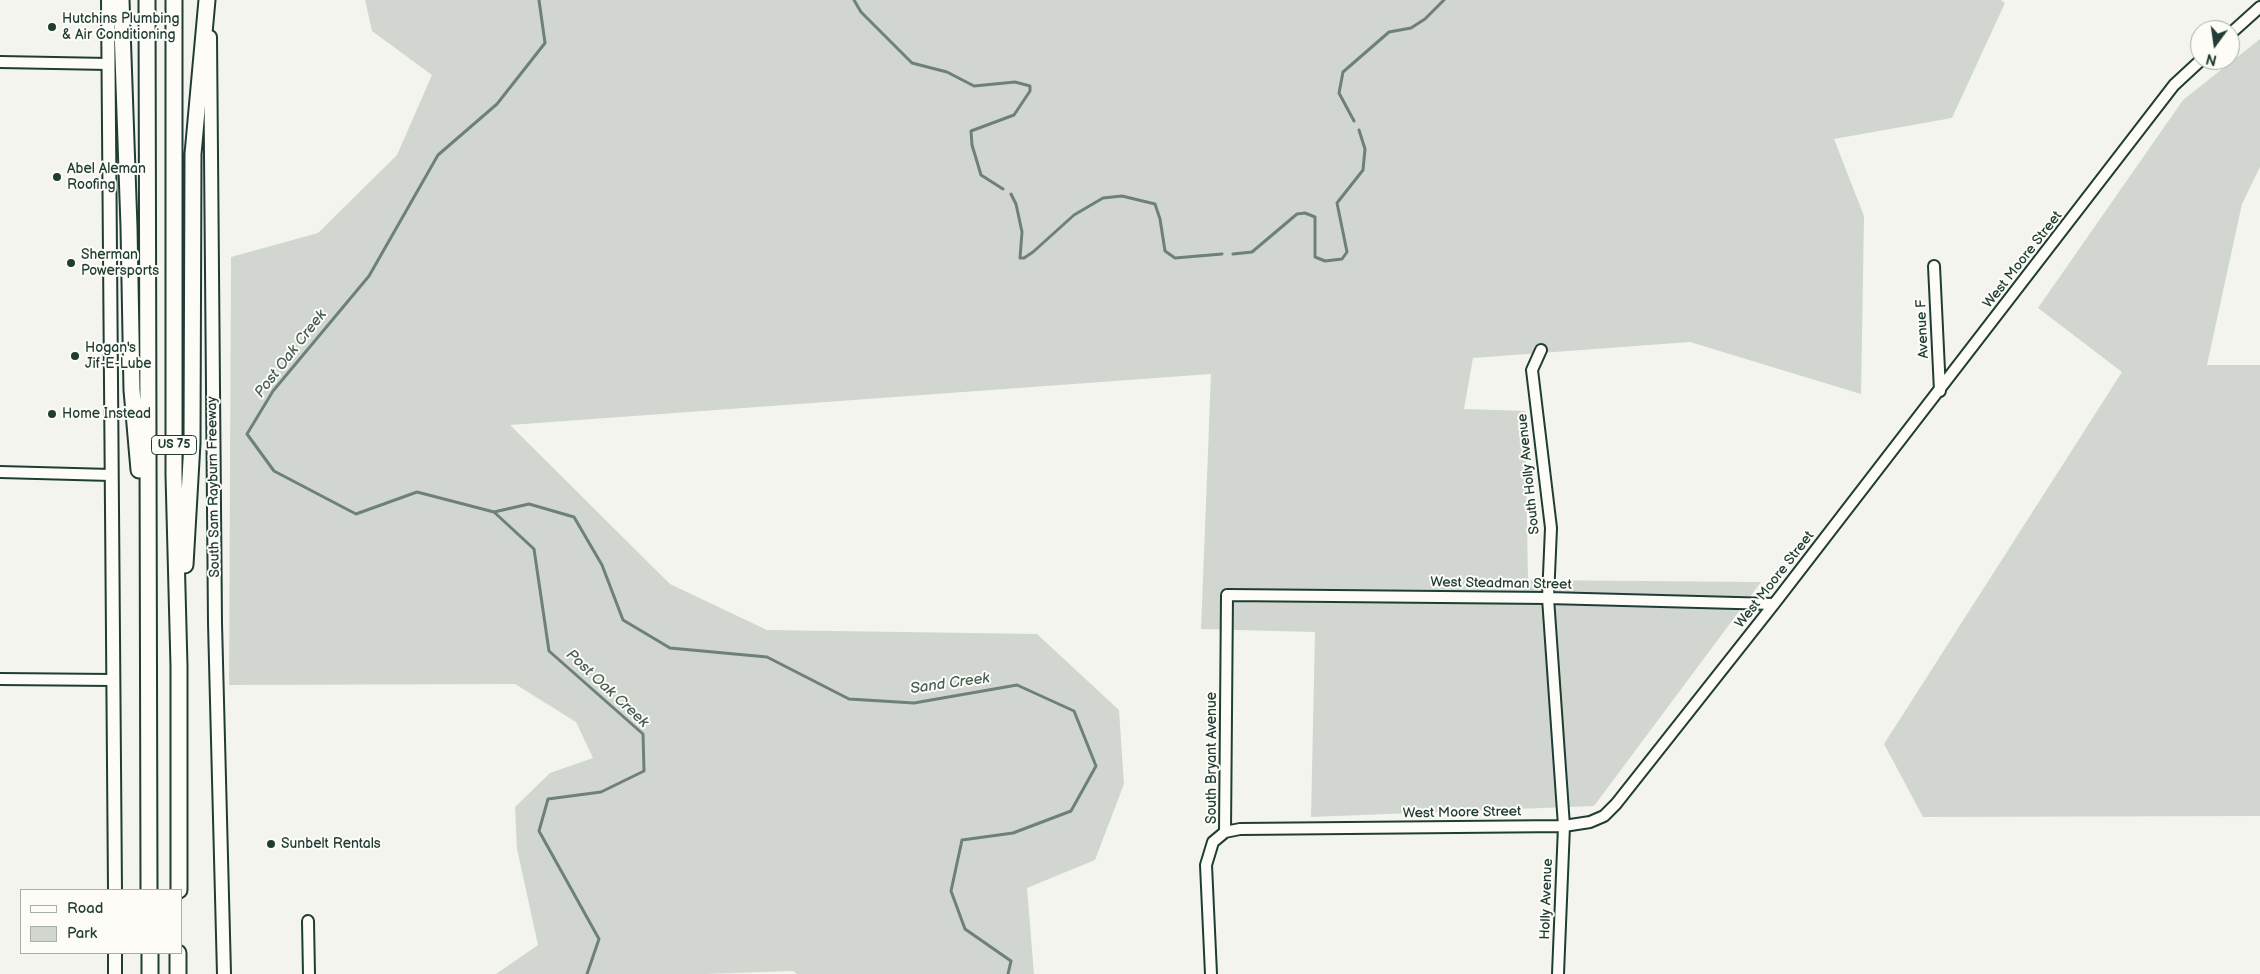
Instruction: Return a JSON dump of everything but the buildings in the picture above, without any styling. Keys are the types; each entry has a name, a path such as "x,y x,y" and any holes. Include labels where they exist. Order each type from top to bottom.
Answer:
{"highway":[{"path":"121,0 129,227 132,390 148,569"},
{"name":"US 75","path":"147,0 149,889"},
{"name":"US 75","path":"174,0 174,475 179,666 178,889"},
{"path":"179,666 192,443 193,154 208,0"},
{"path":"150,954 150,974"},
{"path":"178,954 178,974"}],"main road":[{"path":"108,0 115,889"},
{"name":"South Sam Rayburn Freeway","path":"208,0 215,623 224,974"},
{"path":"115,954 115,974"}],"street":[{"path":"2240,25 2260,7"},
{"path":"0,62 109,64"},
{"name":"West Moore Street","path":"1225,832 1240,830 1564,826 1590,822 1604,816 1616,804 1774,604 2174,85 2190,70"},
{"name":"Avenue F","path":"1934,266 1940,391"},
{"name":"South Holly Avenue","path":"1541,350 1532,370 1551,528 1548,598 1564,826"},
{"path":"0,472 112,475"},
{"name":"West Steadman Street","path":"1227,595 1548,598 1774,604"},
{"name":"South Bryant Avenue","path":"1211,974 1206,864 1213,842 1225,832 1227,595"},
{"path":"0,679 113,680"},
{"name":"Holly Avenue","path":"1558,974 1564,826"},
{"path":"308,921 309,974"}],"green space":[{"path":"365,0 2001,0 2005,3 1952,118 1834,139 1864,216 1861,394 1690,342 1473,358 1464,409 1525,411 1528,580 1761,582 1594,806 1311,817 1315,632 1201,629 1211,374 510,425 670,584 767,630 1037,634 1119,710 1124,784 1095,860 1027,888 1034,974 797,974 793,971 707,974 496,974 538,945 517,849 515,807 550,773 593,758 576,722 515,684 229,685 231,257 318,233 397,155 432,75 372,31"},
{"path":"2260,39 2260,167 2242,204 2207,365 2260,365 2260,816 1923,817 1884,744 2122,372 2038,308 2183,100 2221,70 2240,70 2240,55"}],"waterway":[{"name":"Post Oak Creek","path":"539,0 545,43 497,104 438,155 369,276 273,391 247,434 274,471 356,514 417,492 494,512 534,549 549,651 643,734 644,771 601,792 548,799 539,831 599,939 587,974"},
{"path":"854,0 861,12 912,63 947,72 974,86 1015,82 1030,86 1030,91 1014,115 971,131 972,145 981,175 1003,189"},
{"path":"1354,121 1339,93 1343,72 1389,32 1411,28 1425,19 1444,0"},
{"path":"1233,254 1252,252 1297,214 1305,213 1315,217 1315,257 1325,261 1342,259 1347,252 1337,203 1363,170 1365,149 1359,130"},
{"path":"1011,194 1016,204 1022,232 1020,258 1024,258 1033,252 1074,215 1103,198 1122,196 1155,204 1160,219 1165,251 1175,258 1222,254"},
{"name":"Sand Creek","path":"494,512 529,504 574,517 602,565 623,620 670,648 767,657 849,699 914,703 1017,685 1074,711 1096,766 1071,811 1013,833 962,840 951,891 965,929 1011,961 1008,974"}],"place":[{"name":"Hutchins Plumbing & Air Conditioning","path":"52,27"},
{"name":"Abel Aleman Roofing","path":"57,177"},
{"name":"Sherman Powersports","path":"71,263"},
{"name":"Hogan's Jif-E-Lube","path":"75,356"},
{"name":"Home Instead","path":"52,414"},
{"name":"Sunbelt Rentals","path":"271,844"}]}
